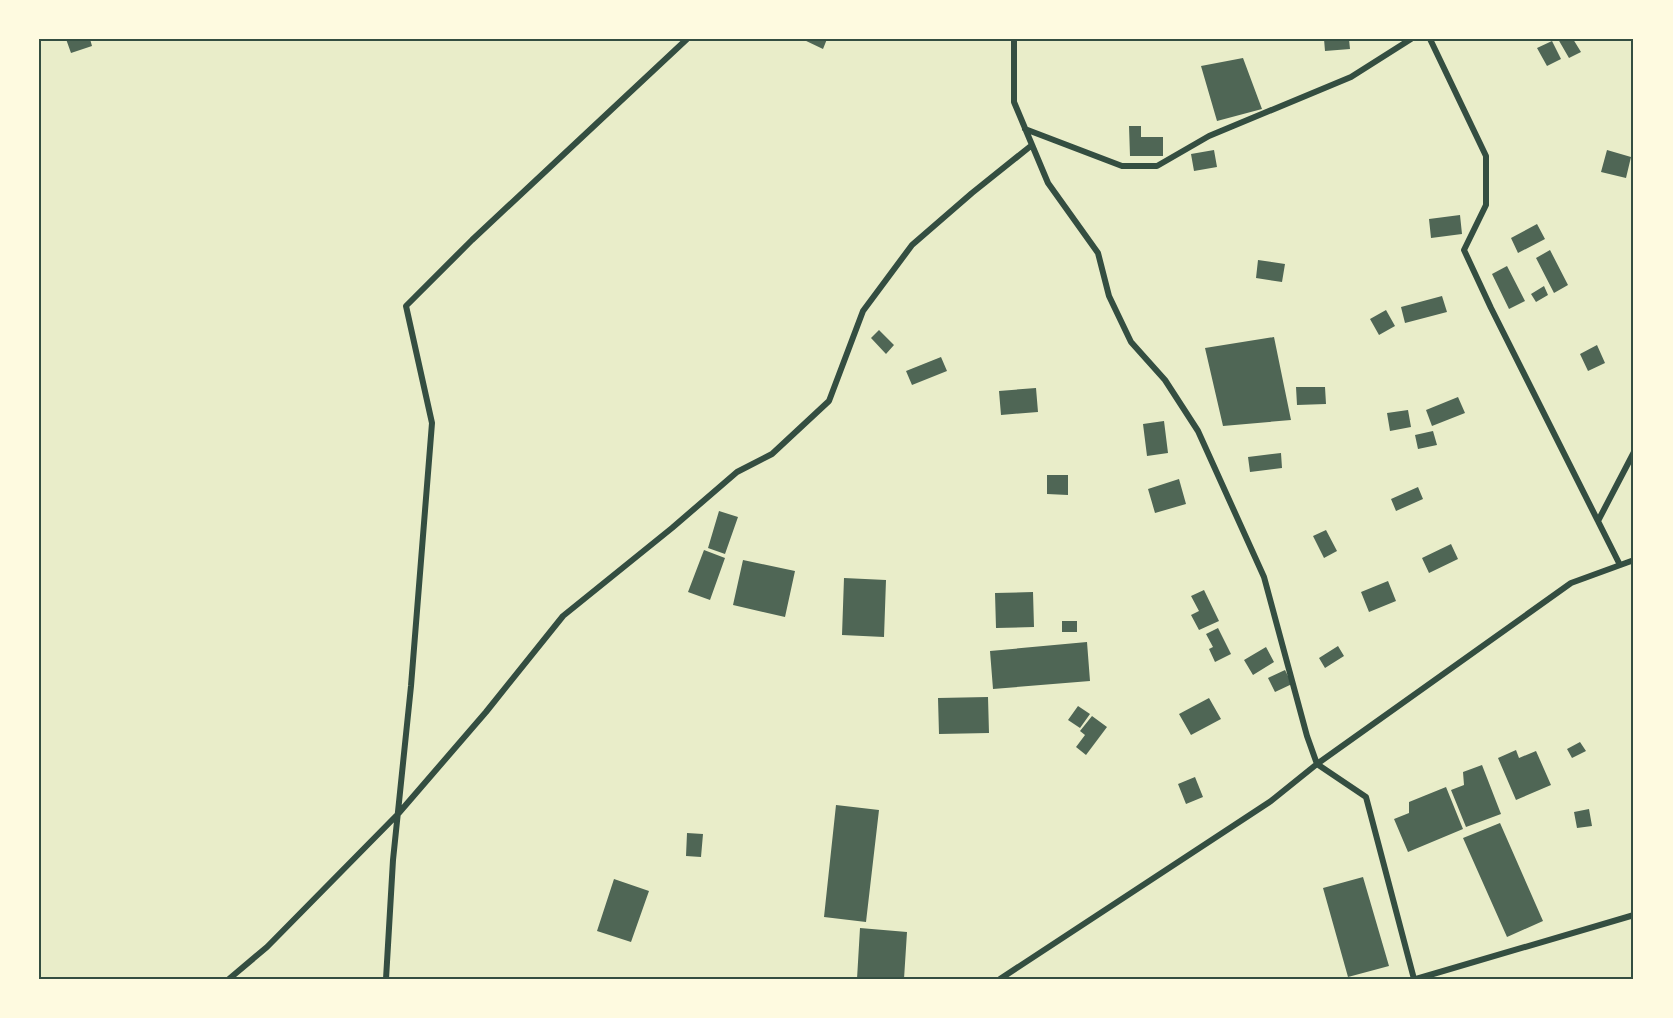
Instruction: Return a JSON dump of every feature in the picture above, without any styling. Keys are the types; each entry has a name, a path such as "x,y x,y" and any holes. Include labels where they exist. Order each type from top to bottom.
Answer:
{"street":[{"path":"387,979 393,860 412,674 432,423 406,306 472,240 687,39"},
{"path":"1014,39 1014,102 1025,129 1048,183 1098,253 1108,296 1131,342 1165,380 1198,431 1264,577 1307,736 1317,764 1366,797 1415,979 1634,915"},
{"path":"1025,129 1122,166 1157,166 1209,136 1351,77 1411,39"},
{"path":"1430,39 1486,156 1486,205 1464,250 1620,565"},
{"path":"229,979 267,947 398,814 486,712 563,616 737,472 771,454 829,401 863,311 912,245 1032,145"},
{"path":"1598,521 1634,452"},
{"path":"1000,979 1271,801 1317,764 1571,583 1634,560"}],"building":[{"path":"66,39 90,39 92,46 71,53"},
{"path":"802,39 827,39 823,49"},
{"path":"1324,39 1349,39 1350,49 1325,51"},
{"path":"1558,39 1573,39 1581,52 1569,58"},
{"path":"1552,41 1561,59 1547,66 1537,48"},
{"path":"1243,58 1262,109 1217,121 1201,66"},
{"path":"1129,126 1141,126 1141,137 1163,137 1163,156 1130,156"},
{"path":"1214,150 1217,167 1194,171 1191,154"},
{"path":"1607,150 1631,157 1626,178 1601,172"},
{"path":"1460,215 1462,234 1431,238 1429,219"},
{"path":"1537,224 1545,239 1518,253 1511,238"},
{"path":"1550,250 1568,285 1554,293 1536,258"},
{"path":"1258,260 1285,264 1282,282 1256,278"},
{"path":"1507,266 1525,301 1509,309 1492,274"},
{"path":"1544,286 1548,295 1536,302 1531,294"},
{"path":"1442,296 1447,312 1405,323 1401,307"},
{"path":"1386,310 1395,326 1379,335 1370,319"},
{"path":"879,330 894,345 886,354 871,338"},
{"path":"1274,337 1291,420 1223,426 1205,348"},
{"path":"1597,345 1605,363 1588,371 1580,354"},
{"path":"941,357 947,371 912,385 906,371"},
{"path":"1296,387 1325,387 1326,404 1297,405"},
{"path":"1036,388 1038,412 1001,415 999,391"},
{"path":"1458,397 1465,413 1432,426 1426,410"},
{"path":"1408,410 1411,427 1390,431 1387,413"},
{"path":"1164,421 1168,453 1147,456 1143,424"},
{"path":"1433,431 1437,445 1418,449 1415,435"},
{"path":"1281,453 1282,468 1250,472 1248,457"},
{"path":"1047,475 1068,475 1068,495 1047,494"},
{"path":"1179,479 1186,504 1155,513 1148,489"},
{"path":"1418,487 1423,499 1396,511 1391,499"},
{"path":"719,511 738,517 725,554 708,548"},
{"path":"1326,530 1337,551 1324,558 1313,536"},
{"path":"1451,544 1458,559 1429,573 1422,558"},
{"path":"704,550 725,558 710,600 688,592"},
{"path":"743,560 795,571 785,617 733,605"},
{"path":"844,578 886,580 884,637 842,635"},
{"path":"1388,581 1396,601 1369,612 1361,592"},
{"path":"1204,590 1219,621 1199,630 1191,615 1199,611 1191,596"},
{"path":"1033,592 1034,627 996,628 995,593"},
{"path":"1062,621 1077,621 1077,632 1062,632"},
{"path":"1218,628 1231,654 1215,662 1209,649 1213,647 1206,634"},
{"path":"1087,642 1090,681 993,689 990,651"},
{"path":"1338,646 1344,656 1325,668 1319,658"},
{"path":"1266,647 1274,662 1253,675 1244,660"},
{"path":"1285,670 1292,684 1275,692 1268,678"},
{"path":"988,697 989,733 939,734 938,698"},
{"path":"1209,698 1221,719 1191,735 1179,714"},
{"path":"1078,706 1090,714 1080,728 1068,720"},
{"path":"1092,716 1107,727 1086,755 1076,747 1085,735 1080,731"},
{"path":"1580,742 1586,751 1572,758 1567,749"},
{"path":"1516,750 1519,758 1536,751 1551,785 1516,800 1498,758"},
{"path":"1482,765 1501,814 1466,827 1451,790 1464,785 1463,772"},
{"path":"1195,777 1203,797 1186,804 1178,784"},
{"path":"1446,787 1463,829 1408,852 1394,819 1409,813 1409,802"},
{"path":"836,805 879,810 866,922 824,917"},
{"path":"1589,809 1592,826 1577,828 1574,812"},
{"path":"1500,823 1543,921 1507,937 1463,838"},
{"path":"687,833 703,834 701,857 686,856"},
{"path":"1363,877 1389,966 1348,977 1323,888"},
{"path":"614,879 649,891 631,942 597,931"},
{"path":"860,928 907,932 904,979 857,979"}]}
